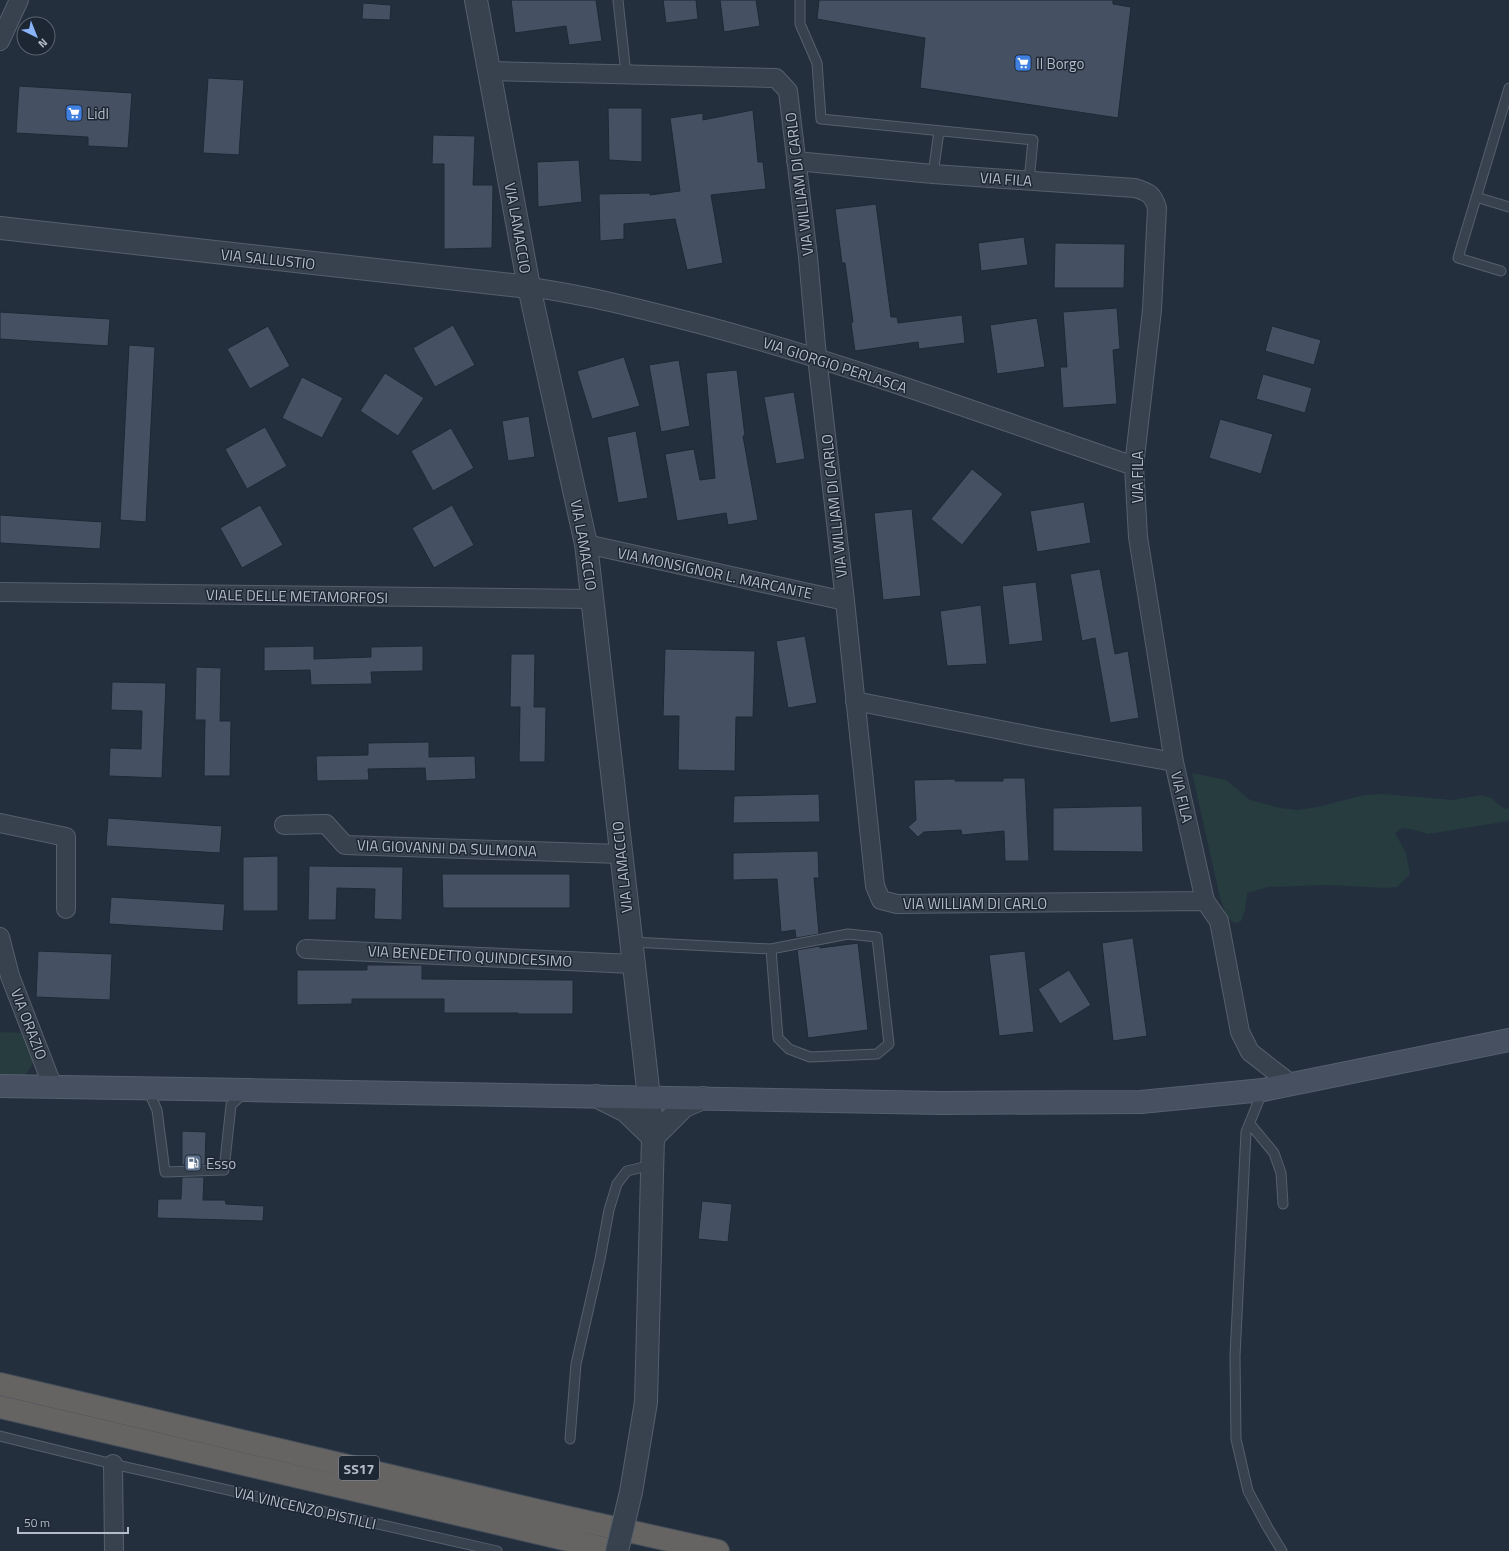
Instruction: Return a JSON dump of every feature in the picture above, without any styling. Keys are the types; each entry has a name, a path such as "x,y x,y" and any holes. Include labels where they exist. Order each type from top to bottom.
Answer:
{"highway":[{"name":"SS17","path":"0,1384 718,1551"},
{"name":"SS17","path":"0,1407 616,1551"}],"main road":[{"path":"0,1086 941,1103 1141,1102 1263,1090 1509,1040"}],"street":[{"path":"0,40 19,0"},
{"name":"VIA LAMACCIO","path":"476,0 529,287 586,544 653,1137 646,1402 631,1492 616,1551"},
{"name":"VIA WILLIAM DI CARLO","path":"489,70 776,78 788,91 808,257 817,357 845,601 875,886 881,900 897,904 1205,901"},
{"name":"VIA FILA","path":"796,161 933,174 1135,188 1147,192 1154,198 1157,208 1152,310 1134,466 1138,536 1174,762 1205,901 1219,921 1240,1032 1250,1052 1291,1084"},
{"name":"VIA SALLUSTIO","path":"2,230 529,287"},
{"name":"VIA GIORGIO PERLASCA","path":"529,287 565,292 668,316 817,357 1134,466"},
{"name":"VIA MONSIGNOR L. MARCANTE","path":"586,544 845,601"},
{"path":"0,582 18,592"},
{"name":"VIALE DELLE METAMORFOSI","path":"0,592 593,599"},
{"path":"855,701 1041,738 1174,762"},
{"path":"0,823 66,837 66,908"},
{"name":"VIA GIOVANNI DA SULMONA","path":"284,825 326,824 345,845 620,854"},
{"name":"VIA ORAZIO","path":"0,937 10,976 53,1087"},
{"name":"VIA BENEDETTO QUINDICESIMO","path":"306,949 633,964"},
{"path":"596,1096 626,1110 653,1137 684,1106 703,1098"},
{"path":"113,1464 114,1551"}],"lane":[{"path":"618,0 626,74"},
{"path":"800,0 800,24 817,63 821,120 1034,140 1029,181"},
{"path":"1501,271 1458,258 1509,88"},
{"path":"933,174 939,131"},
{"path":"1476,198 1509,207"},
{"path":"631,942 771,949 848,934 877,937 889,1044 877,1054 810,1057 789,1049 778,1038 771,949"},
{"path":"147,1088 157,1110 165,1172 224,1170 231,1105 247,1090"},
{"path":"1263,1090 1246,1132 1235,1356 1236,1439 1248,1491 1282,1551"},
{"path":"1250,1124 1274,1153 1281,1173 1283,1204"},
{"path":"570,1439 576,1364 600,1260 609,1210 617,1184 627,1171 652,1165"},
{"name":"VIA VINCENZO PISTILLI","path":"0,1436 113,1464 497,1551"}],"green space":[{"path":"1192,773 1226,780 1250,800 1280,808 1297,810 1318,807 1364,795 1384,794 1453,800 1482,795 1491,798 1504,809 1509,808 1509,821 1428,834 1402,828 1395,833 1406,853 1410,874 1397,887 1385,888 1328,885 1268,887 1247,893 1245,910 1241,921 1235,923 1227,918 1220,897"},
{"path":"0,1032 24,1033 33,1052 34,1061 32,1066 22,1078 0,1078"}],"building":[{"path":"511,0 596,0 602,41 569,45 566,26 515,33"},
{"path":"663,0 696,0 698,19 666,23"},
{"path":"720,0 756,0 760,26 724,32"},
{"name":"Il Borgo","path":"819,0 1113,0 1113,4 1131,7 1118,118 920,88 925,38 817,19"},
{"path":"363,3 391,5 390,20 362,19"},
{"path":"208,78 244,80 239,155 203,153"},
{"name":"Lidl","path":"19,86 132,93 128,148 88,146 88,137 16,133"},
{"path":"608,108 642,108 642,162 609,160"},
{"path":"753,110 758,162 763,162 766,189 711,195 723,263 687,270 675,219 624,224 624,239 600,241 599,194 650,193 650,195 680,191 670,118 703,113 703,120"},
{"path":"433,135 475,136 473,185 493,185 492,248 444,249 444,164 432,164"},
{"path":"579,160 582,202 538,207 537,162"},
{"path":"876,204 891,317 897,317 898,323 962,315 965,343 919,349 918,342 855,351 851,323 853,322 845,263 842,263 835,209"},
{"path":"1024,237 1028,265 981,271 978,243"},
{"path":"1055,243 1125,244 1124,288 1054,288"},
{"path":"1117,308 1120,349 1113,350 1117,404 1063,408 1060,367 1067,367 1063,312"},
{"path":"0,312 110,319 108,346 0,339"},
{"path":"1037,318 1045,367 997,374 990,325"},
{"path":"453,325 475,365 435,387 413,348"},
{"path":"268,326 290,366 250,389 227,349"},
{"path":"1272,326 1321,340 1314,365 1265,351"},
{"path":"129,345 155,347 146,522 120,520"},
{"path":"624,357 640,406 592,419 577,371"},
{"path":"679,360 690,426 661,432 649,365"},
{"path":"737,370 745,436 743,436 758,520 728,525 726,513 677,521 665,454 694,449 700,480 715,478 706,373"},
{"path":"385,373 424,398 398,436 360,411"},
{"path":"1263,374 1312,388 1305,413 1256,399"},
{"path":"302,377 343,398 322,438 282,418"},
{"path":"794,392 805,459 776,464 764,397"},
{"path":"529,416 535,457 508,461 502,421"},
{"path":"1220,419 1273,434 1261,474 1209,458"},
{"path":"265,427 287,466 247,489 225,449"},
{"path":"451,428 474,468 433,491 411,451"},
{"path":"636,431 648,498 618,503 607,437"},
{"path":"972,469 1003,494 962,545 931,519"},
{"path":"1084,502 1091,543 1037,552 1030,511"},
{"path":"260,505 283,545 242,568 220,528"},
{"path":"452,505 474,545 434,568 412,528"},
{"path":"912,509 921,596 883,600 874,513"},
{"path":"0,515 102,522 100,549 0,543"},
{"path":"1100,569 1115,654 1128,651 1139,718 1110,723 1095,638 1082,641 1070,574"},
{"path":"1036,582 1043,641 1009,645 1002,586"},
{"path":"981,605 987,664 947,666 940,611"},
{"path":"805,636 817,703 788,708 776,641"},
{"path":"314,646 314,659 371,657 371,647 423,646 423,671 371,672 372,684 311,685 310,670 264,671 264,647"},
{"path":"665,649 755,651 753,717 736,717 735,771 678,770 679,716 663,716"},
{"path":"511,654 535,654 534,707 546,707 545,762 519,762 520,707 510,707"},
{"path":"196,667 221,668 220,721 231,721 230,776 204,776 205,720 195,720"},
{"path":"112,682 166,683 162,778 109,776 110,748 141,749 142,711 111,710"},
{"path":"429,742 429,757 475,756 476,779 426,781 425,768 368,769 369,780 317,781 316,756 368,755 368,743"},
{"path":"1003,778 1025,778 1029,861 1005,861 1004,831 962,835 961,830 924,832 918,837 908,827 916,820 914,780 955,779 955,781 1003,781"},
{"path":"819,794 820,822 733,823 734,796"},
{"path":"1142,806 1143,852 1053,851 1053,808"},
{"path":"108,818 222,826 220,853 106,846"},
{"path":"818,851 819,878 814,878 819,934 796,938 795,930 781,932 777,879 733,880 733,853"},
{"path":"278,856 278,911 243,911 243,857"},
{"path":"309,866 403,867 402,920 374,919 375,889 337,888 336,920 308,920"},
{"path":"442,874 570,874 570,908 443,908"},
{"path":"111,897 225,904 223,931 109,924"},
{"path":"1133,938 1147,1036 1113,1041 1102,943"},
{"path":"858,943 868,1030 808,1038 797,950 820,946 820,948"},
{"path":"38,951 112,954 110,1000 36,997"},
{"path":"1025,951 1034,1032 999,1036 989,955"},
{"path":"367,965 422,965 422,979 573,980 573,1014 444,1013 444,999 352,999 352,1004 297,1005 297,970 367,970"},
{"path":"1069,970 1091,1005 1060,1024 1038,989"},
{"path":"182,1131 206,1132 205,1165 182,1165"},
{"path":"182,1177 204,1177 203,1200 225,1200 226,1204 264,1206 263,1221 157,1218 158,1199 181,1199"},
{"path":"702,1201 732,1204 728,1242 698,1239"}],"place":[{"name":"Il Borgo","path":"1023,63"},
{"name":"Lidl","path":"74,113"},
{"name":"Esso","path":"193,1163"}]}
